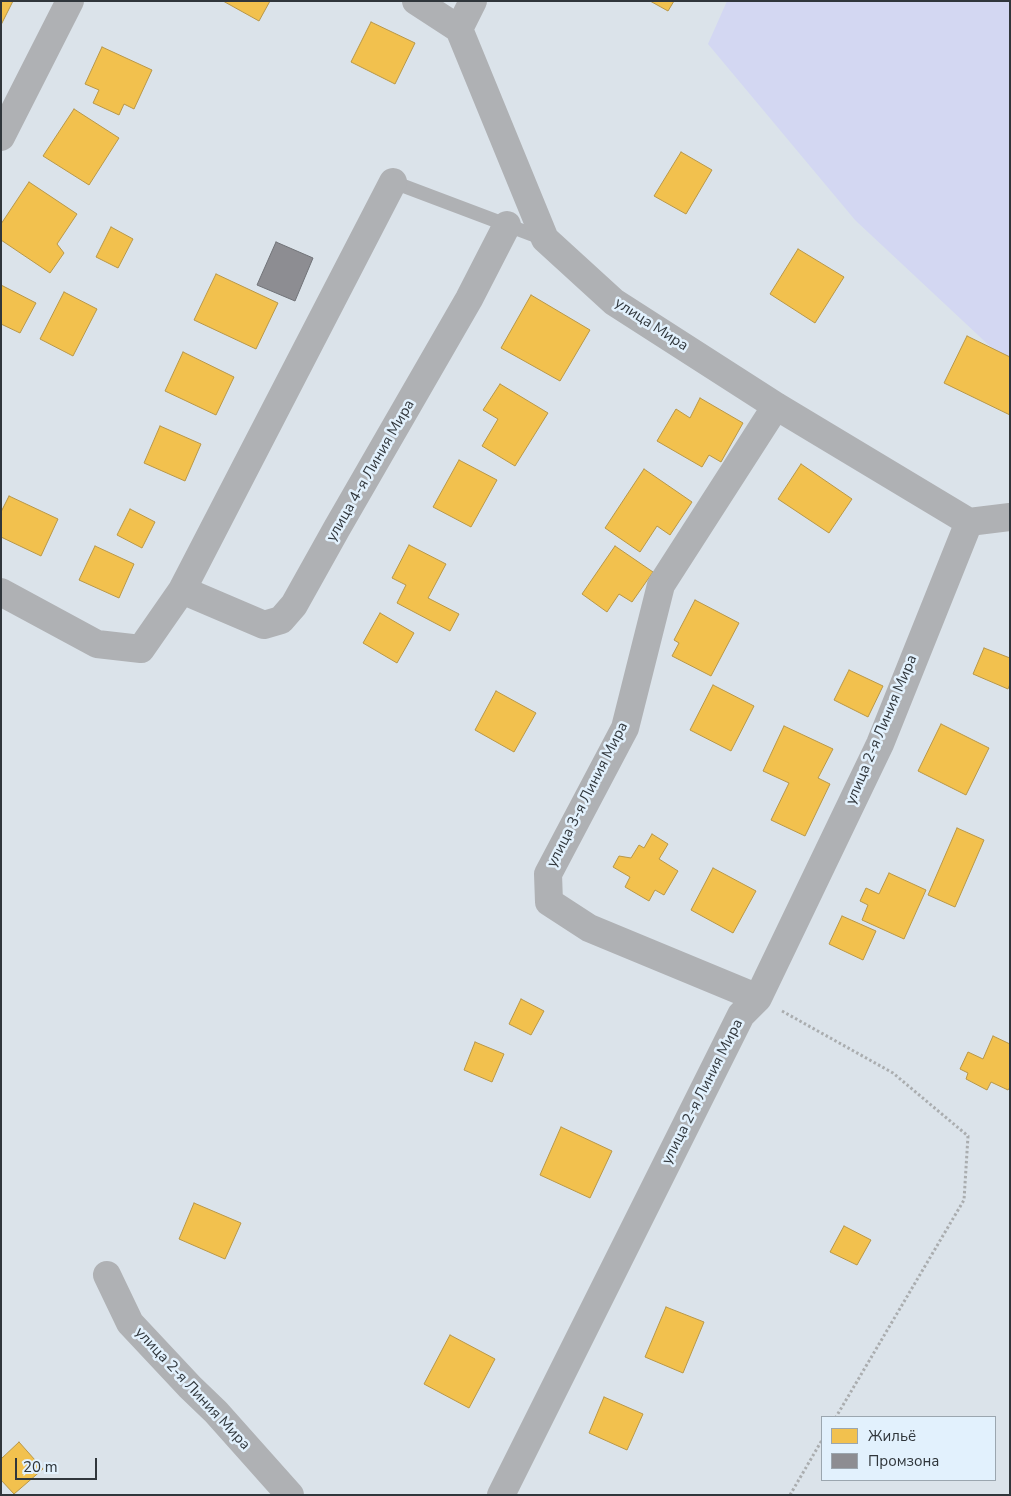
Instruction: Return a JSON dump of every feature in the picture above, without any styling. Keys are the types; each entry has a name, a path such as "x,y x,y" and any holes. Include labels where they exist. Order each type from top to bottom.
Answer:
{"street":[{"path":"1,138 70,1"},
{"path":"416,1 460,29 472,1"},
{"name":"улица Мира","path":"460,29 545,239 614,302 776,406 969,522"},
{"path":"1,592 97,644 141,649 182,590 393,182"},
{"name":"улица 4-я Линия Мира","path":"182,590 264,625 281,620 294,606 469,299 507,225"},
{"name":"улица 3-я Линия Мира","path":"758,998 590,928 549,902 548,874 625,728 661,585 776,406"},
{"path":"969,522 1010,517"},
{"name":"улица 2-я Линия Мира","path":"501,1495 741,1015 758,998 880,744 969,522"},
{"name":"улица 2-я Линия Мира","path":"107,1275 130,1323 216,1412 290,1495"}],"lane":[{"path":"393,182 545,239"}],"path":[{"path":"758,998 893,1073 968,1136 964,1200 837,1416"},
{"path":"790,1495 821,1442"}],"shaded area":[{"path":"727,1 1010,1 1010,365 855,220 708,44"}],"building: Жильё":[{"path":"1,1 13,1 1,25"},
{"path":"223,1 270,1 259,21"},
{"path":"650,1 674,1 668,11"},
{"path":"371,22 415,43 395,84 351,62"},
{"path":"102,47 152,70 134,109 124,104 119,115 93,103 99,90 85,84"},
{"path":"74,109 119,138 89,185 43,156"},
{"path":"681,152 712,170 686,214 654,196"},
{"path":"29,182 77,214 57,244 64,253 50,273 1,240 1,224"},
{"path":"111,227 133,239 118,268 96,257"},
{"path":"798,249 844,277 815,323 770,294"},
{"path":"216,274 278,303 256,349 194,320"},
{"path":"1,285 36,303 20,333 1,324"},
{"path":"64,292 97,309 73,356 40,339"},
{"path":"531,295 590,330 560,381 501,348"},
{"path":"967,336 1010,357 1010,415 944,383"},
{"path":"183,352 234,377 216,415 165,391"},
{"path":"500,384 548,413 515,466 482,446 498,419 483,410"},
{"path":"700,398 743,423 721,462 709,455 702,467 657,441 676,409 690,418"},
{"path":"160,426 201,444 185,481 144,463"},
{"path":"459,460 497,480 471,527 433,507"},
{"path":"801,464 852,499 829,533 778,499"},
{"path":"644,469 692,502 670,535 657,526 640,552 605,528"},
{"path":"9,496 58,519 41,556 1,537 1,512"},
{"path":"130,509 155,522 142,548 117,535"},
{"path":"409,545 446,564 428,598 459,614 450,631 397,603 406,585 392,578"},
{"path":"95,546 134,564 119,598 79,580"},
{"path":"615,546 653,572 632,602 619,594 607,612 582,594"},
{"path":"695,600 739,623 711,676 672,656 679,643 674,640"},
{"path":"380,613 414,633 397,663 363,643"},
{"path":"984,648 1010,658 1010,684 1008,689 973,674"},
{"path":"849,670 883,686 868,717 834,700"},
{"path":"713,685 754,706 731,751 690,730"},
{"path":"496,691 536,713 514,752 475,730"},
{"path":"941,724 989,748 966,795 918,771"},
{"path":"784,726 833,749 818,778 830,784 805,836 771,820 789,783 763,771"},
{"path":"957,828 984,840 955,907 928,895"},
{"path":"652,834 668,844 659,859 678,871 664,895 655,890 649,901 625,887 630,877 613,867 619,856 631,858 639,845 644,848"},
{"path":"713,868 756,891 733,933 691,910"},
{"path":"889,873 926,890 904,939 862,920 868,905 860,901 866,888 879,894"},
{"path":"842,916 876,931 863,960 829,944"},
{"path":"521,999 544,1011 531,1035 509,1024"},
{"path":"993,1036 1010,1044 1010,1087 1008,1090 991,1082 987,1090 966,1079 968,1073 960,1069 968,1052 983,1059"},
{"path":"475,1042 504,1054 492,1082 464,1070"},
{"path":"561,1127 612,1151 590,1198 540,1175"},
{"path":"194,1203 241,1223 225,1259 179,1239"},
{"path":"844,1226 871,1240 857,1265 830,1252"},
{"path":"666,1307 704,1322 683,1373 645,1357"},
{"path":"450,1335 495,1359 469,1408 424,1384"},
{"path":"604,1397 643,1414 627,1450 589,1433"},
{"path":"19,1442 43,1469 14,1494 1,1480 1,1459"}],"building: Промзона":[{"path":"276,242 313,258 295,301 257,285"}]}
